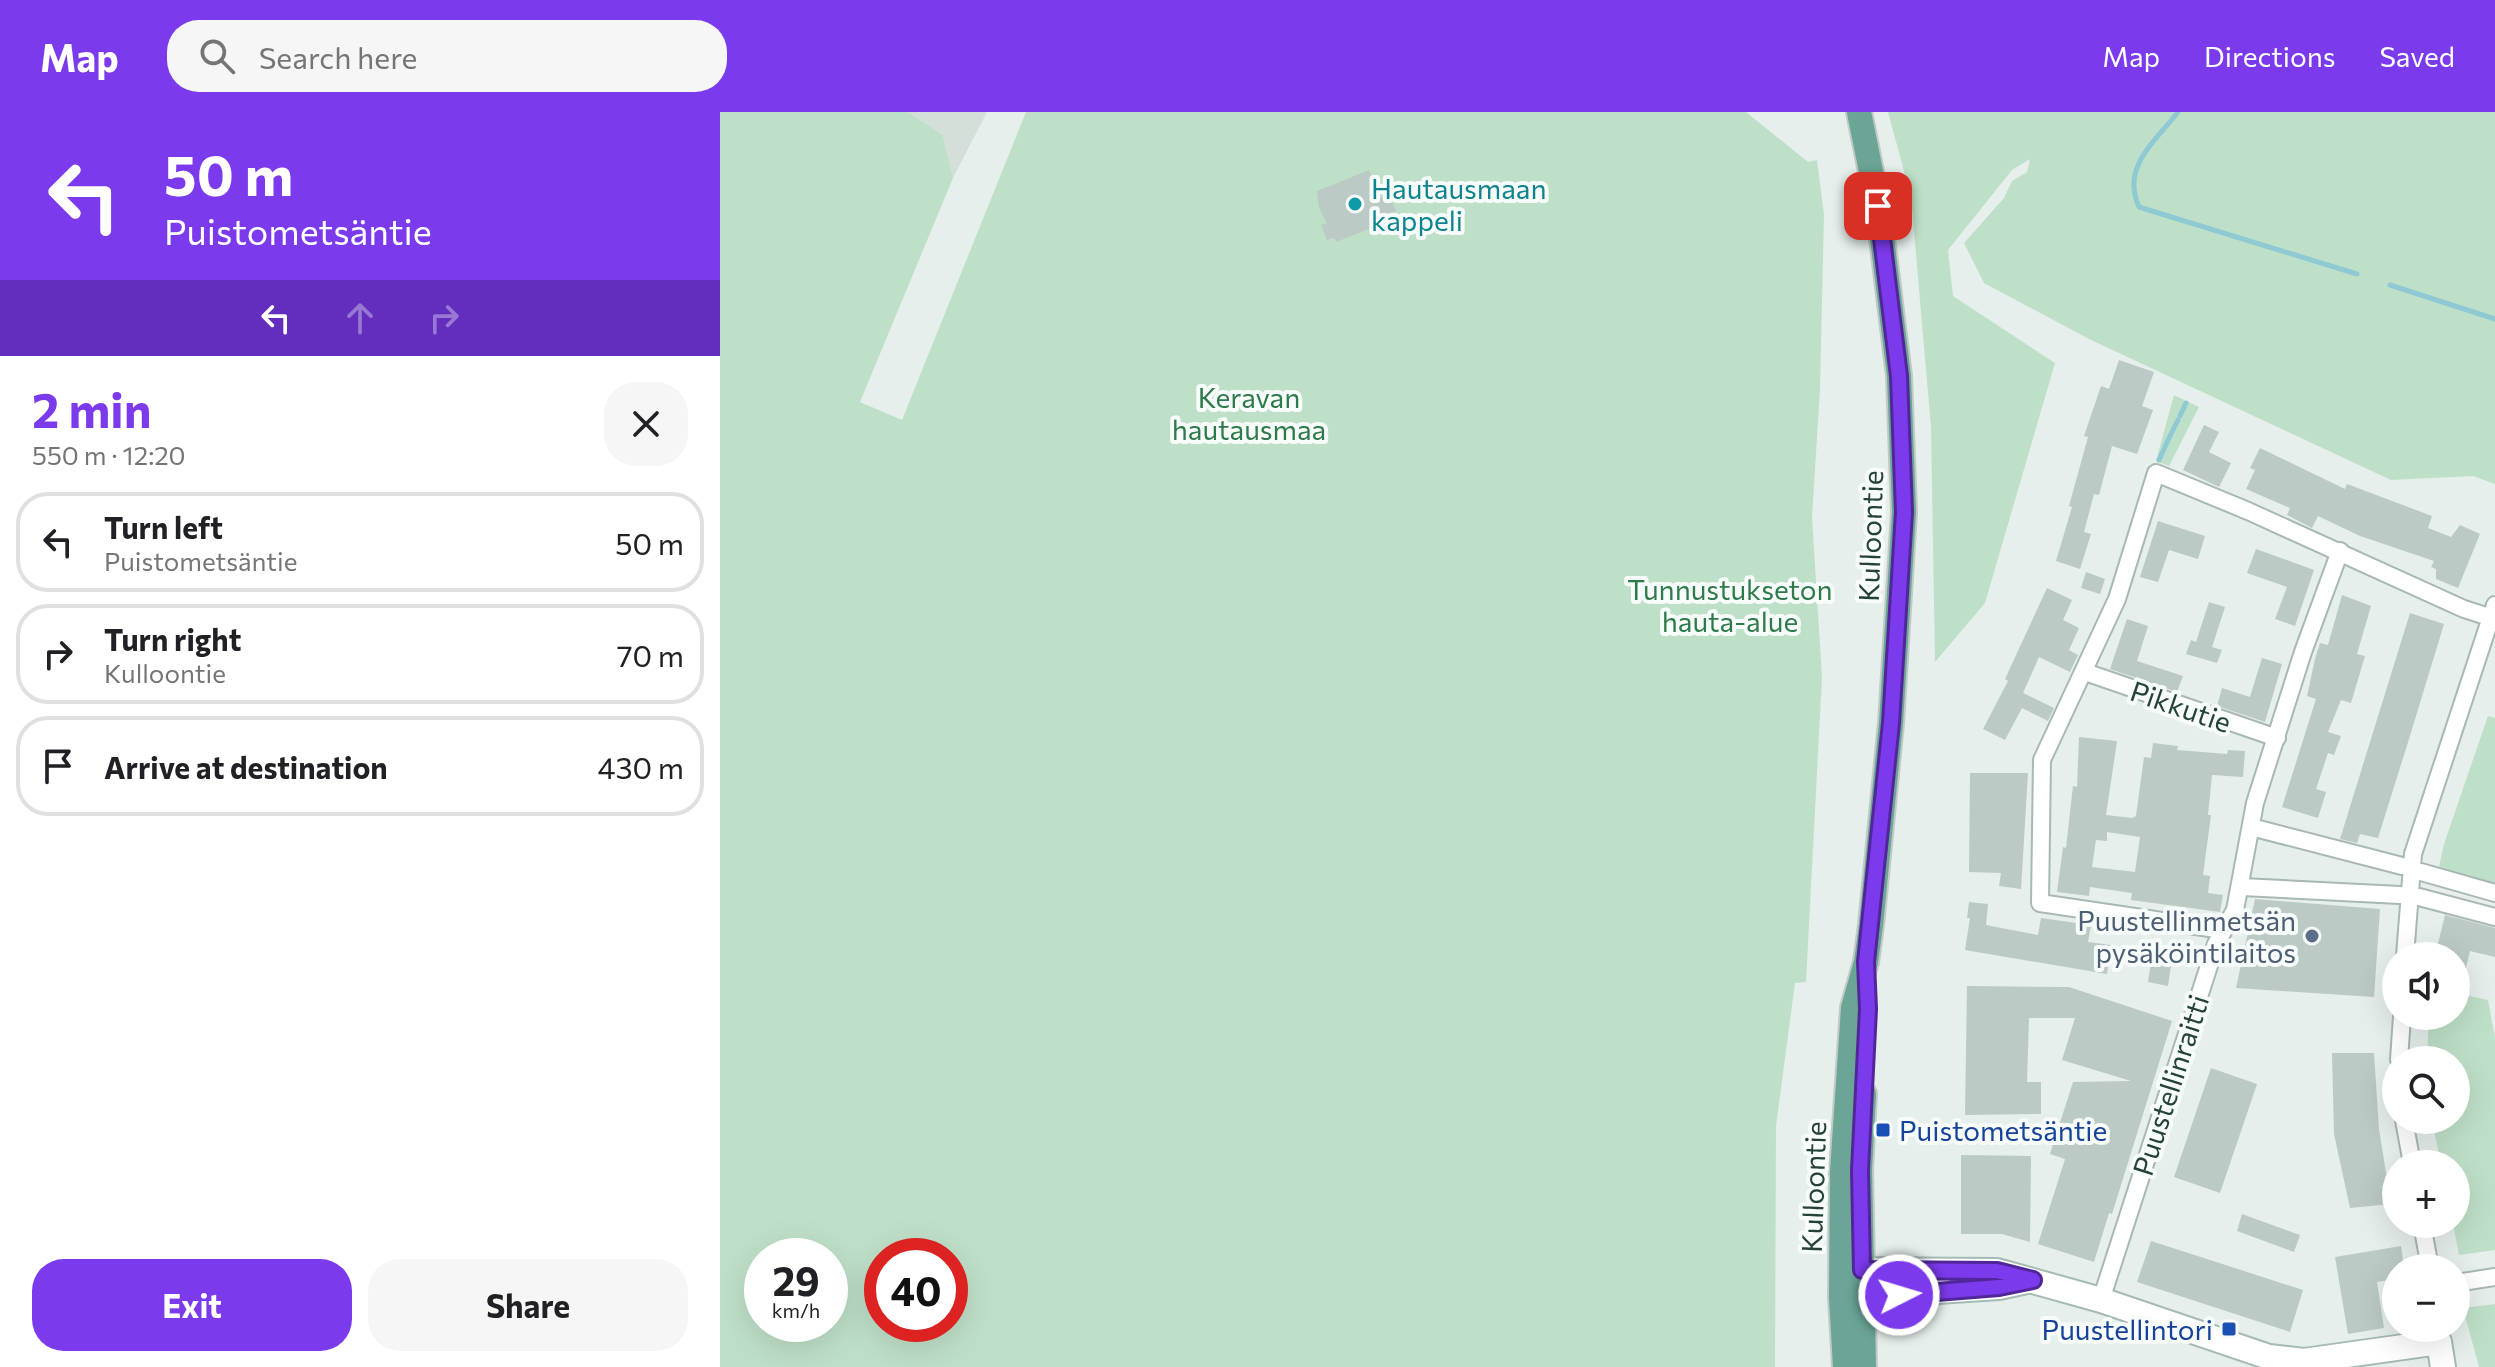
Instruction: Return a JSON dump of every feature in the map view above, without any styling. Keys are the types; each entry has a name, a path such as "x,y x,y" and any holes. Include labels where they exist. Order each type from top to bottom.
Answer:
{"main road":[{"name":"Kulloontie","path":"1859,112 1878,206 1899,376 1904,512 1891,723 1866,962 1868,1009 1860,1170 1851,1270 1852,1296 1864,1367"},
{"name":"Kulloontie","path":"1845,1367 1852,1296"}],"street":[{"path":"2223,930 2040,903 2042,760 2117,599 2156,473 2340,551 2464,609 2494,614 2413,854 2406,942"},
{"name":"Puustellinraitti","path":"2101,1300 2211,959 2235,910 2242,887 2251,827 2277,738 2303,652 2340,551"},
{"name":"Pikkutie","path":"2085,672 2277,738"},
{"path":"2251,827 2402,866"},
{"path":"2421,872 2495,893"},
{"path":"2242,887 2400,895"},
{"path":"2419,897 2495,917"},
{"path":"1851,1270 1997,1271 2101,1300 2269,1357 2304,1364 2406,1342"},
{"path":"2470,1281 2495,1277"},
{"path":"1852,1296 1999,1287 2033,1280"},
{"path":"2439,1342 2443,1367"}],"shaded area":[{"path":"908,112 987,112 953,178 943,135"}],"green space":[{"path":"720,112 908,112 943,135 953,178 860,402 902,420 1026,112 1746,112 1808,162 1817,160 1824,215 1820,389 1812,518 1822,677 1806,982 1795,983 1776,1126 1775,1367 720,1367"},
{"path":"1888,112 2495,112 2495,484 2473,476 2391,480 2089,339 1984,283 1964,243 2004,198 2012,181 2027,172 2030,159 2012,170 1948,250 1953,296 2055,363 1985,603 1935,662 1931,427 1911,197"},
{"path":"2174,395 2199,407 2169,466 2156,461"},
{"path":"2488,716 2495,718 2495,883 2439,867"},
{"path":"2470,996 2488,1000 2495,1038 2495,1250 2459,1254 2456,1238 2470,1238 2470,1150 2438,1150 2435,1134 2470,1134 2470,1046 2428,1046 2428,1030 2470,1030"},
{"path":"2495,1304 2495,1367 2479,1367 2470,1334 2470,1307"}],"building":[{"name":"Hautausmaan kappeli","path":"1369,170 1381,198 1389,195 1396,211 1387,214 1391,224 1377,226 1336,242 1334,238 1327,240 1321,225 1327,223 1319,208 1317,191"},
{"path":"2119,360 2154,372 2142,406 2153,410 2137,454 2112,446 2099,495 2094,494 2084,532 2091,534 2080,569 2056,561 2088,437 2084,436 2101,386 2109,389"},
{"path":"2204,425 2219,432 2209,452 2231,463 2219,487 2183,470"},
{"path":"2260,448 2345,489 2347,484 2432,516 2428,528 2451,537 2460,525 2480,534 2458,588 2436,579 2436,569 2431,567 2434,561 2360,536 2318,516 2312,528 2287,515 2290,508 2246,489 2255,470 2250,468"},
{"path":"2158,521 2205,536 2198,559 2169,550 2158,582 2140,577"},
{"path":"2256,549 2314,570 2295,626 2275,619 2287,587 2247,573"},
{"path":"2086,572 2105,579 2100,594 2081,588"},
{"path":"2047,588 2072,600 2063,620 2079,628 2069,650 2078,655 2070,672 2039,657 2023,693 2054,708 2048,721 2022,708 2005,740 1983,729 2008,681 2005,679"},
{"path":"2342,595 2371,606 2357,654 2365,656 2351,703 2341,700 2328,732 2341,736 2334,755 2328,753 2316,789 2326,792 2318,818 2282,807 2316,699 2307,696 2315,659 2320,643 2328,645"},
{"path":"2209,602 2225,607 2212,647 2222,650 2217,663 2186,654 2191,640 2196,642"},
{"path":"2410,613 2444,624 2409,739 2378,838 2360,834 2357,843 2340,839"},
{"path":"2127,619 2148,626 2137,661 2183,676 2177,692 2110,669"},
{"path":"2262,658 2282,664 2265,722 2217,706 2222,688 2250,697"},
{"path":"2079,737 2117,741 2106,815 2132,818 2136,816 2144,757 2151,758 2153,743 2178,746 2177,750 2227,754 2228,750 2245,751 2243,777 2212,775 2208,815 2211,815 2203,875 2210,876 2208,893 2223,895 2220,912 2131,900 2132,893 2090,887 2089,896 2057,892 2073,786 2077,787","holes":["2107,832 2140,837 2135,872 2092,867 2096,840 2107,841"]},
{"path":"1970,773 2028,773 2021,889 1999,886 2001,873 1969,872"},
{"name":"Puustellinmetsän pysäköintilaitos","path":"2255,899 2380,909 2374,997 2236,988"},
{"path":"1969,902 1988,904 1986,925 2038,935 2041,918 2091,925 2088,942 2111,945 2107,974 1965,950"},
{"path":"2445,915 2495,928 2495,957 2470,951 2470,942 2438,942"},
{"path":"2152,955 2172,959 2168,986 2148,982"},
{"path":"1967,986 2069,987 2172,1021 2094,1262 2038,1244 2065,1159 2050,1154 2073,1082 2131,1081 2062,1060 2075,1018 2029,1018 2027,1082 2041,1082 2041,1114 1965,1115"},
{"path":"2332,1053 2374,1053 2382,1150 2382,1205 2350,1208 2334,1134"},
{"path":"2211,1068 2257,1084 2220,1193 2174,1177"},
{"path":"1961,1155 2031,1156 2030,1242 2002,1234 1961,1234"},
{"path":"2242,1214 2300,1235 2294,1252 2237,1231"},
{"path":"2151,1241 2303,1290 2290,1332 2137,1282"},
{"path":"2401,1246 2402,1254 2382,1254 2382,1281 2377,1282 2382,1328 2348,1334 2335,1257"}],"waterway":[{"path":"2178,112 2150,145 2137,168 2134,180 2139,207 2357,274"},
{"path":"2390,285 2495,319"},
{"path":"2180,416 2186,403"},
{"path":"2170,436 2178,420"},
{"path":"2159,460 2169,438"}],"place":[{"name":"Hautausmaan kappeli","path":"1355,204"},
{"name":"Puustellinmetsän pysäköintilaitos","path":"2312,936"},
{"name":"Puistometsäntie","path":"1883,1130"},
{"name":"Puustellintori","path":"2229,1329"}],"route":[{"path":"1878,206 1899,376 1904,512 1891,723 1866,962 1868,1009 1860,1170 1862,1270 1997,1271 2033,1280 1999,1287 1899,1295"}],"park label":[{"name":"Keravan hautausmaa","path":"1249,413"},
{"name":"Tunnustukseton hauta-alue","path":"1730,605"}]}
